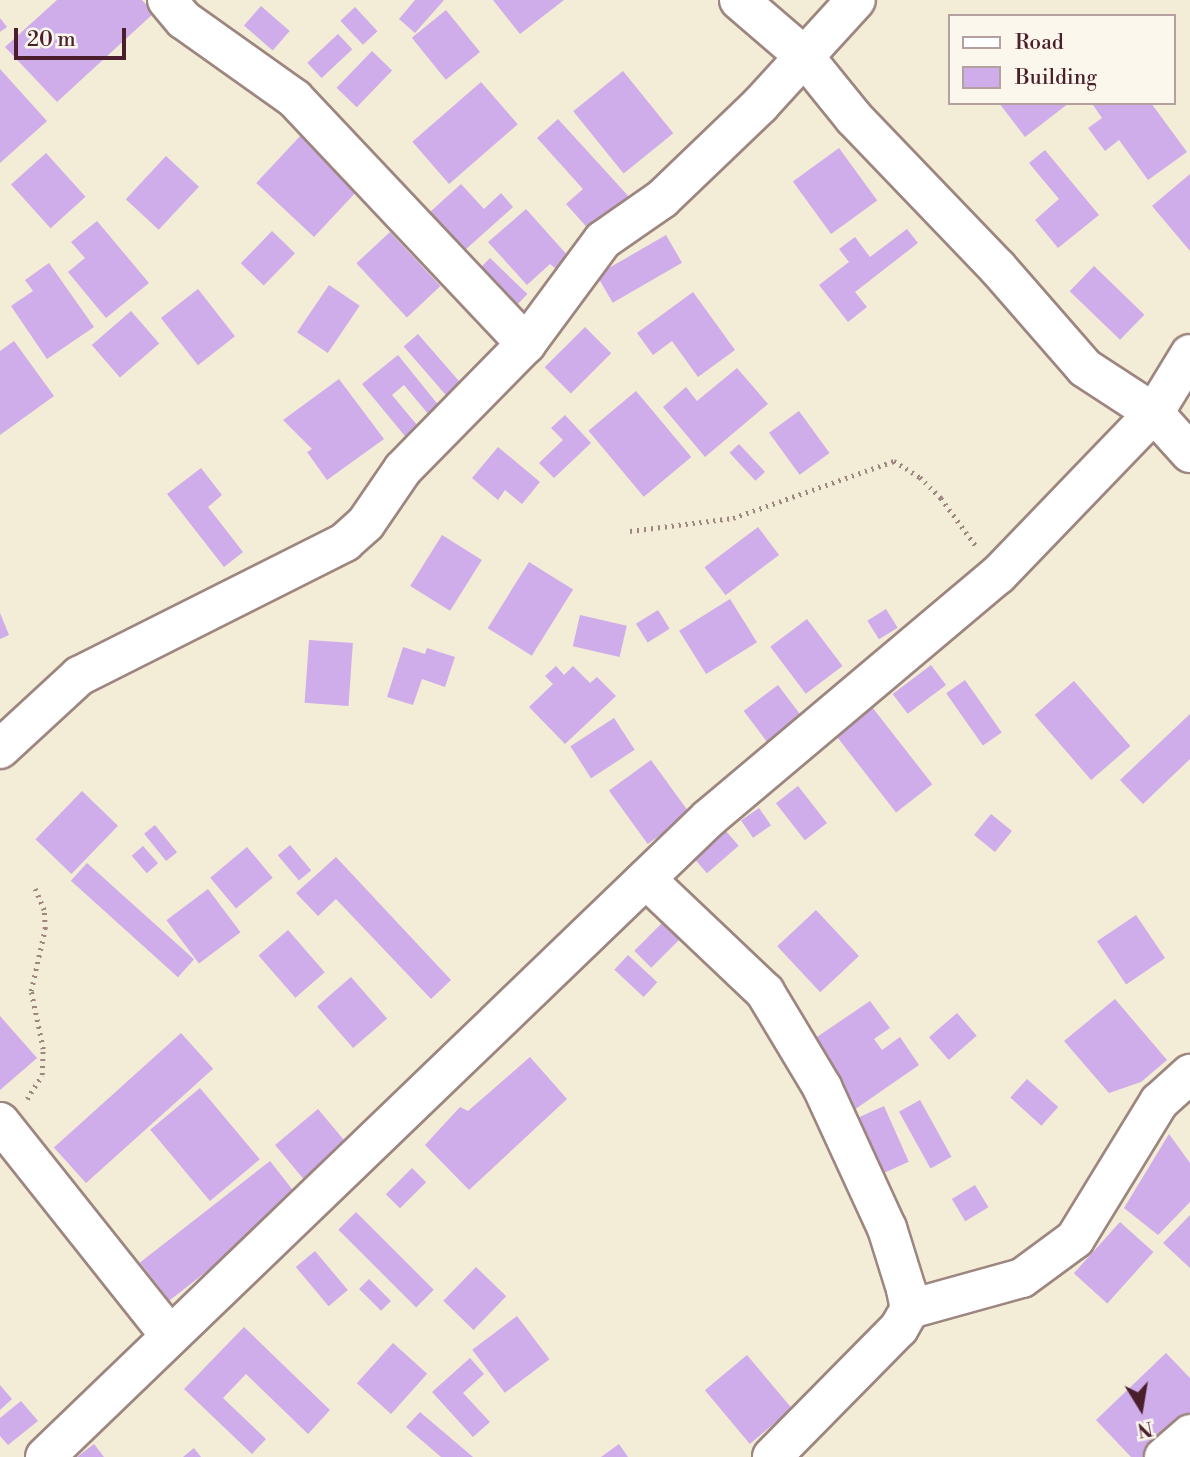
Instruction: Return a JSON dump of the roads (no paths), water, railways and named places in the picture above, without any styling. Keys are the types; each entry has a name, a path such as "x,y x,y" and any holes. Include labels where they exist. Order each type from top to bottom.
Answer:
{"street":[{"path":"167,0 184,20 295,99 526,344"},
{"path":"739,0 803,55 854,118 997,267 1085,368 1154,414 1190,453"},
{"path":"0,749 79,676 345,542 366,523 403,468 526,344 603,240 662,199 760,105 856,0"},
{"path":"45,1457 709,818 998,575 1154,414 1190,354"},
{"path":"646,878 765,992 822,1087 887,1228 910,1309"},
{"path":"772,1457 882,1346 910,1309 1021,1278 1075,1239 1159,1102 1190,1074"},
{"path":"10,1115 170,1336"},
{"path":"1164,1457 1190,1434"}]}
